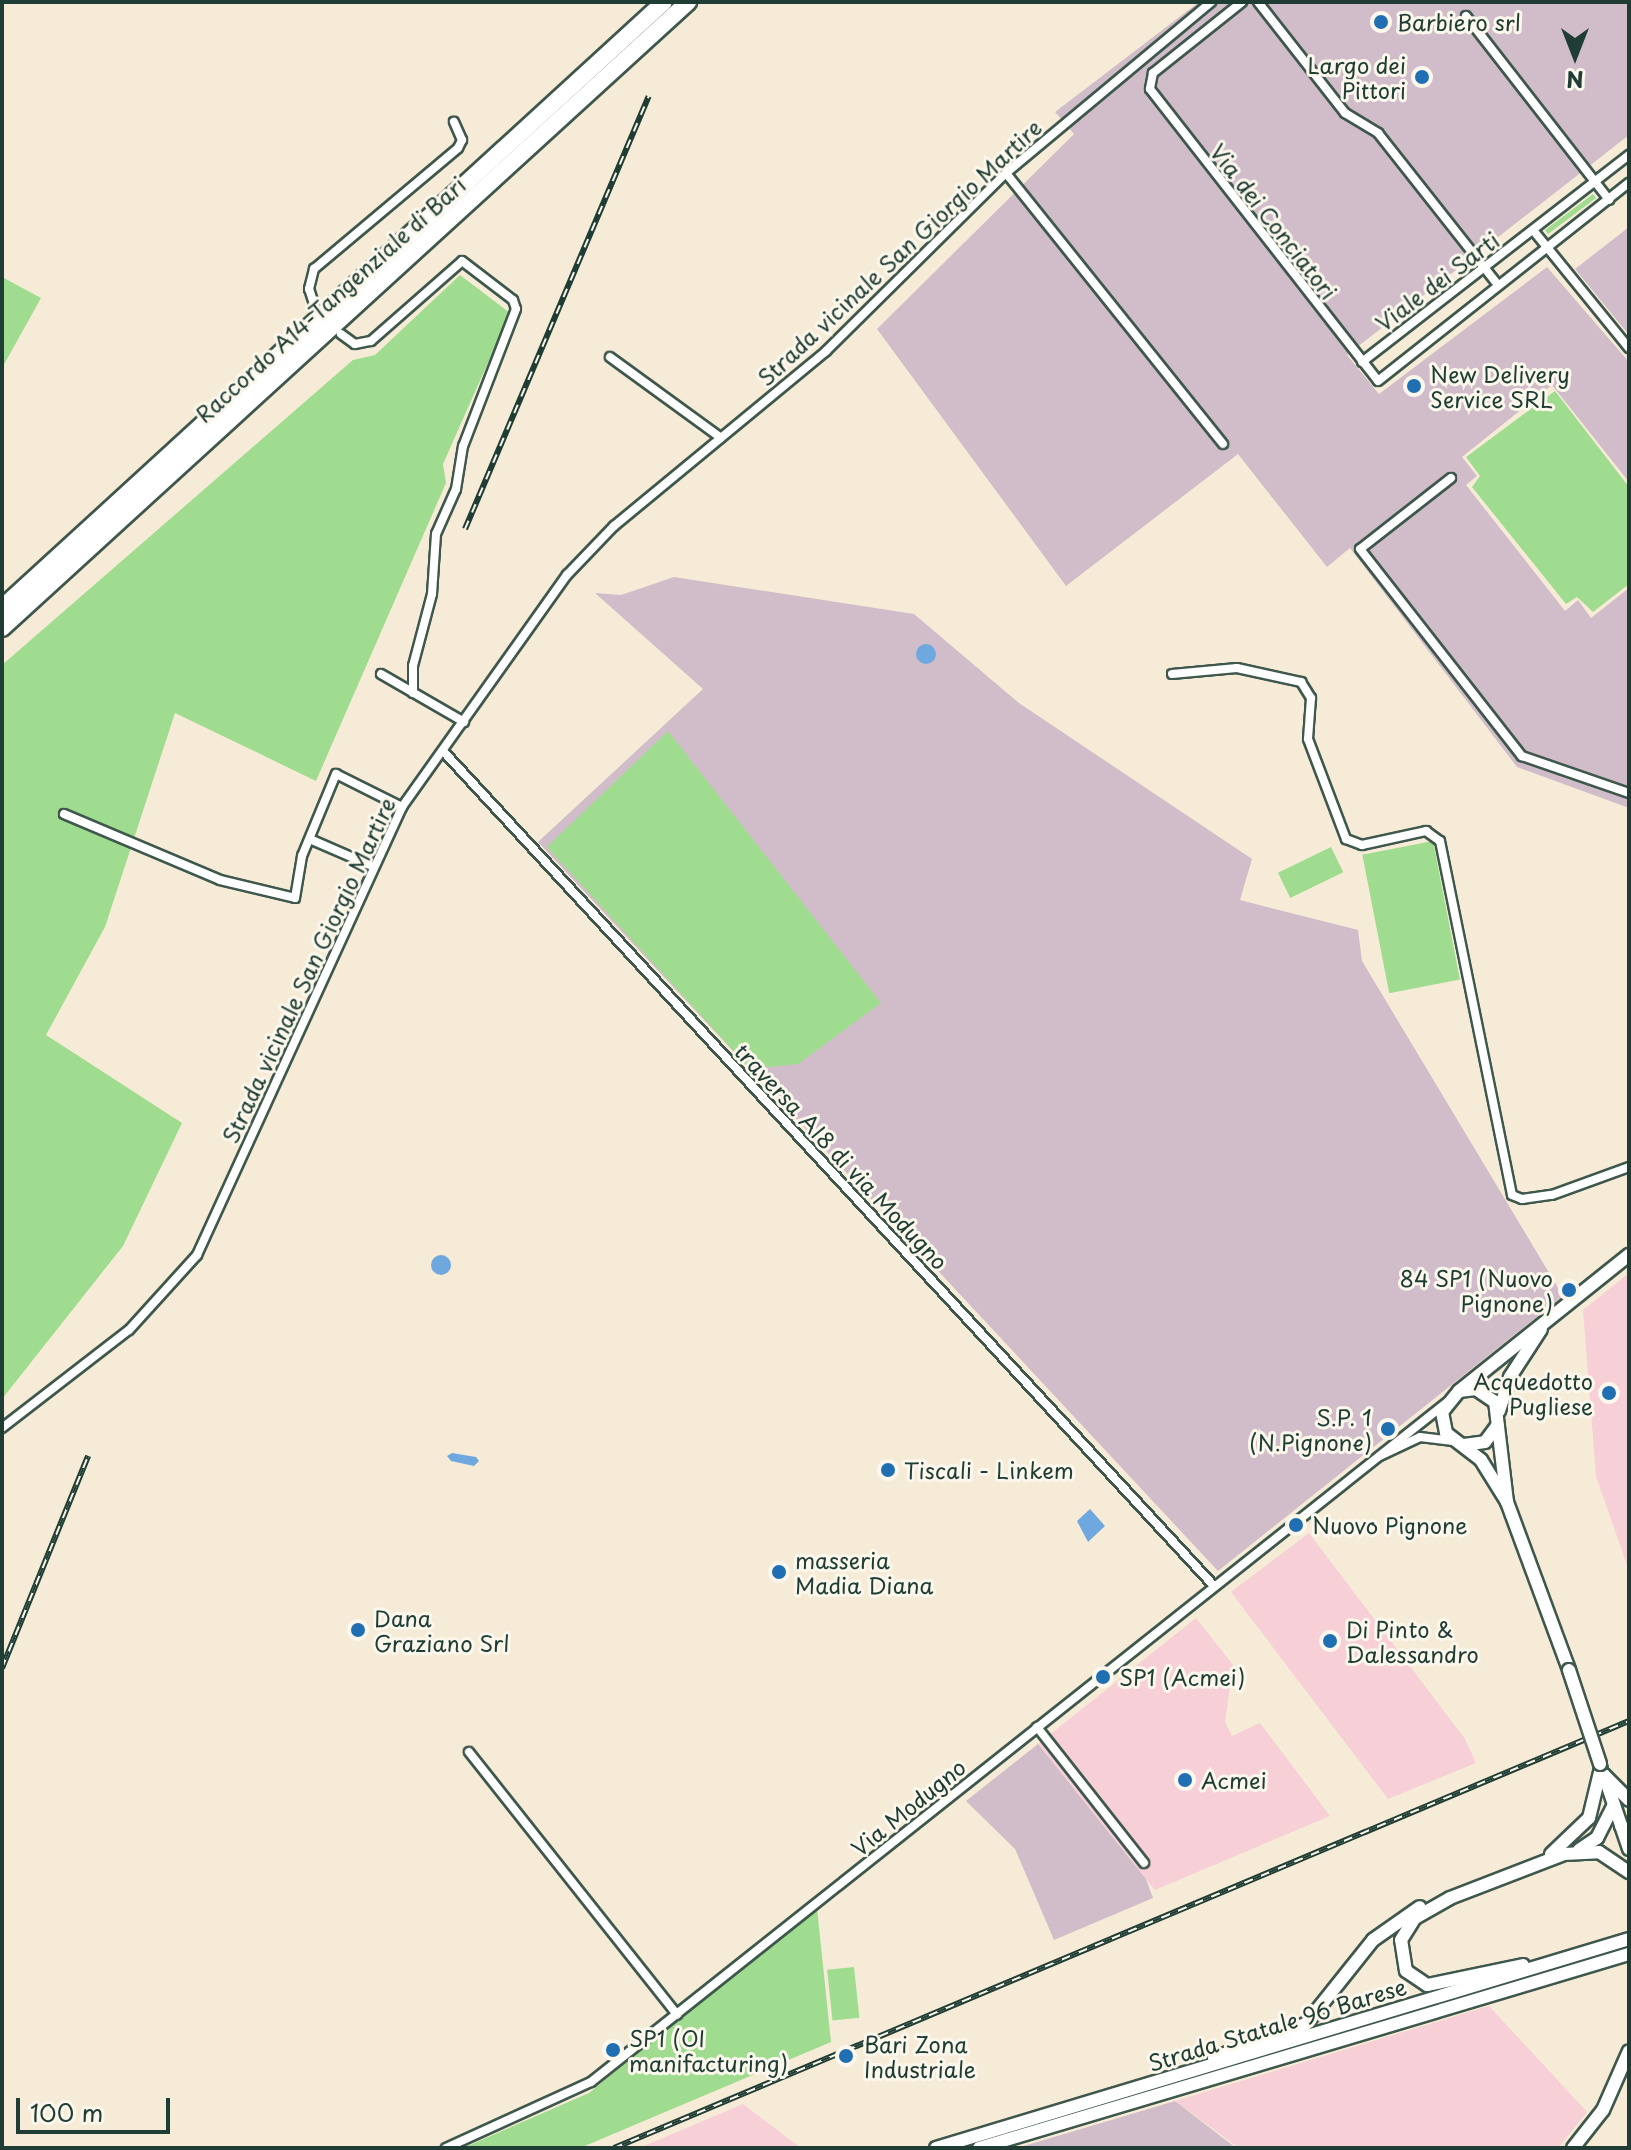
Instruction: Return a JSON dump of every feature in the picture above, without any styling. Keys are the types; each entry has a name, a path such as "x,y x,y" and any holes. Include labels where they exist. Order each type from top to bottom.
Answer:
{"highway":[{"name":"Raccordo A14-Tangenziale di Bari","path":"2,608 664,2"},
{"name":"Raccordo A14-Tangenziale di Bari","path":"2,628 688,2"}],"main road":[{"path":"1629,1255 1459,1391 1446,1403 1442,1422 1489,1469 1507,1502 1625,1829 1629,1849"},
{"path":"1460,1443 1485,1442 1498,1419 1519,1358 1548,1320"},
{"path":"1459,1391 1488,1394 1498,1419 1507,1502"},
{"path":"1602,1769 1629,1800"},
{"path":"1536,1863 1584,1827 1596,1802 1602,1769"},
{"path":"1199,2069 1220,2054 1306,2024 1387,1927 1421,1907 1576,1851 1597,1838 1614,1805"},
{"path":"1576,1851 1607,1854 1629,1872"},
{"path":"1450,1898 1415,1918 1403,1933 1401,1959 1415,1980 1440,1986 1506,1967 1558,1960"},
{"name":"Strada Statale 96 Barese","path":"936,2148 1629,1939"},
{"name":"Strada Statale 96 Barese","path":"979,2148 1629,1954"},
{"path":"1573,2148 1603,2110 1629,2051"}],"street":[{"name":"Strada vicinale San Giorgio Martire","path":"2,1428 129,1330 197,1255 372,866 402,807 593,545 826,351 1006,173 1211,2"},
{"name":"Via dei Conciatori","path":"1242,2 1149,81 1157,102 1378,381"},
{"path":"1258,2 1345,113 1378,133 1498,285"},
{"path":"1466,16 1609,200"},
{"path":"314,304 309,289 314,269 458,148 462,140 454,122"},
{"name":"Viale dei Sarti","path":"1362,362 1629,155"},
{"path":"1006,173 1223,444"},
{"name":"Viale dei Sarti","path":"1378,381 1629,183"},
{"path":"1533,230 1629,348"},
{"path":"341,334 355,344 371,341 462,261 513,300 516,309 463,446 456,489 436,534 432,594 413,666 413,693"},
{"path":"610,357 721,438"},
{"path":"1451,478 1360,549 1522,756 1629,793"},
{"path":"1172,674 1237,668 1301,682 1311,698 1308,739 1346,839 1362,845 1426,831 1440,841 1512,1195 1522,1199 1552,1195 1629,1167"},
{"path":"381,674 464,722"},
{"name":"traversa AI8 di via Modugno","path":"443,751 1213,1585"},
{"path":"64,814 220,880 295,898 299,864 312,840 336,774 402,807"},
{"path":"312,840 372,866"},
{"name":"Via Modugno","path":"446,2148 585,2086 1446,1403"},
{"name":"Via Modugno","path":"1372,1460 1420,1437 1460,1443"},
{"path":"1037,1727 1144,1863"},
{"path":"469,1752 677,2014"}],"shaded area":[{"path":"1199,2 1629,2 1629,135 1347,355 1379,394 1547,267 1629,362 1629,482 1552,385 1462,457 1477,476 1466,485 1565,611 1578,600 1591,618 1629,588 1629,808 1517,767 1350,548 1327,567 1238,454 1066,586 877,329 1074,134 1055,112"},
{"path":"1629,227 1629,335 1575,269"},
{"name":"Nuovo Pignone","path":"674,577 914,614 1019,703 1252,859 1240,900 1358,930 1362,961 1563,1296 1218,1571 538,842 703,689 595,593 621,595"},
{"name":"Acquedotto Pugliese","path":"1629,1273 1629,1571 1596,1476 1583,1310"},
{"name":"Di Pinto & Dalessandro","path":"1309,1533 1465,1739 1476,1763 1388,1799 1231,1592"},
{"name":"Acmei","path":"1196,1618 1233,1665 1225,1722 1232,1736 1260,1723 1330,1816 1155,1890 1038,1744"},
{"path":"1038,1744 1146,1879 1153,1898 1054,1940 1015,1849 966,1801"},
{"path":"1489,2006 1587,2112 1558,2148 1239,2148 1175,2101"},
{"path":"1175,2101 1236,2148 1017,2148"},
{"path":"743,2104 801,2148 638,2148 644,2146"}],"green space":[{"path":"1593,194 1596,198 1548,234 1545,230"},
{"path":"460,275 510,313 443,464 446,483 316,781 175,713 105,927 46,1035 182,1123 123,1246 2,1399 2,665 353,360 375,355"},
{"path":"2,277 41,298 2,368"},
{"path":"1555,391 1629,487 1629,584 1593,612 1577,597 1566,604 1472,487 1480,476 1466,457"},
{"path":"668,731 881,1003 798,1064 750,1069 547,847"},
{"path":"1433,841 1460,979 1389,993 1362,855"},
{"path":"1331,847 1343,872 1290,898 1278,873"},
{"path":"817,1908 831,2042 580,2148 463,2148 589,2093"},
{"path":"854,1967 859,2018 832,2021 827,1970"}],"water":[{"path":"926,644 933,647 936,654 933,661 926,664 919,661 916,654 919,647"},
{"path":"441,1255 448,1258 451,1265 448,1272 441,1275 434,1272 431,1265 434,1258"},
{"path":"452,1453 476,1457 479,1461 474,1466 451,1461 447,1456"},
{"path":"1090,1509 1105,1526 1088,1542 1077,1521"}],"railway":[{"path":"465,529 649,96"},
{"path":"2,1668 88,1456"},
{"path":"614,2148 1629,1721"}],"place":[{"name":"Barbiero srl","path":"1381,22"},
{"name":"Largo dei Pittori","path":"1422,77"},
{"name":"New Delivery Service SRL","path":"1414,386"},
{"name":"84 SP1 (Nuovo Pignone)","path":"1569,1290"},
{"name":"Acquedotto Pugliese","path":"1609,1393"},
{"name":"S.P. 1 (N.Pignone)","path":"1388,1429"},
{"name":"Tiscali - Linkem","path":"888,1470"},
{"name":"Nuovo Pignone","path":"1296,1525"},
{"name":"masseria Madia Diana","path":"779,1572"},
{"name":"Dana Graziano Srl","path":"358,1630"},
{"name":"Di Pinto & Dalessandro","path":"1330,1641"},
{"name":"SP1 (Acmei)","path":"1103,1677"},
{"name":"Acmei","path":"1185,1780"},
{"name":"SP1 (OI manifacturing)","path":"613,2050"},
{"name":"Bari Zona Industriale","path":"846,2056"}]}
